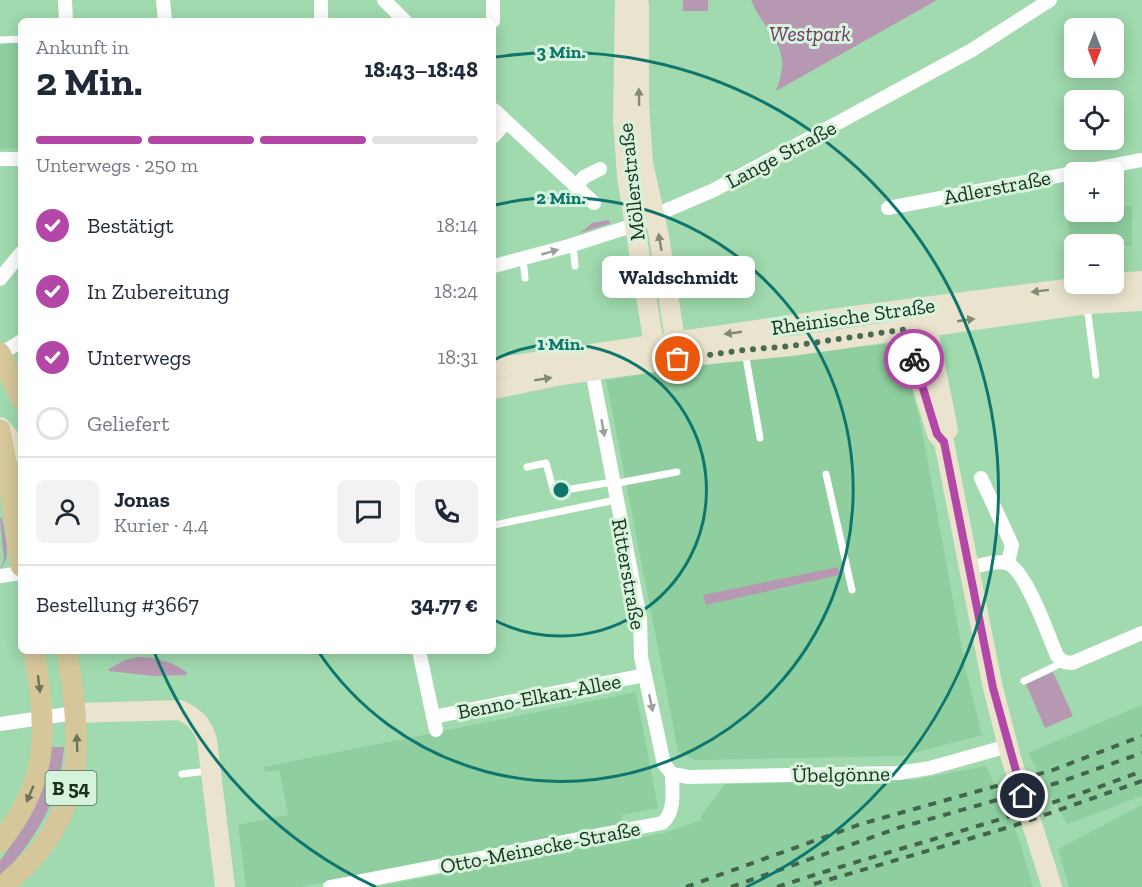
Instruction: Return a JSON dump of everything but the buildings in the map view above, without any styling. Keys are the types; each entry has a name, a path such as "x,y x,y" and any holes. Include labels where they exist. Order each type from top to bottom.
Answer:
{"main road":[{"name":"Möllerstraße","path":"625,0 623,119 627,176 655,353"},
{"name":"Möllerstraße","path":"639,0 640,138 677,350"},
{"path":"1124,282 1142,281"},
{"name":"Rheinische Straße","path":"496,368 677,350 914,308 1064,289"},
{"name":"Rheinische Straße","path":"677,350 745,350 791,346 1087,304 1142,301"},
{"path":"914,308 927,326 948,434 944,442"},
{"path":"914,308 908,329 912,353 937,434 944,442 993,688 1008,746 1052,887"},
{"path":"8,349 18,387"},
{"name":"Rheinische Straße","path":"496,387 592,371 655,353"},
{"path":"0,428 17,461 18,487"},
{"name":"B 54","path":"0,842 15,822 32,790 41,758 43,716 34,654"},
{"name":"B 54","path":"2,887 36,854 50,836 63,812 72,785 77,759 75,713 67,654"},
{"path":"75,713 180,710 194,717 203,727 207,740 225,887"}],"street":[{"path":"65,0 66,18"},
{"path":"163,0 165,18"},
{"path":"321,0 321,18"},
{"path":"384,0 402,18"},
{"path":"493,18 494,0"},
{"name":"Lange Straße","path":"496,266 523,260 635,225 714,190 972,50 1050,0"},
{"path":"496,112 594,203"},
{"path":"496,134 506,122"},
{"path":"0,159 18,159"},
{"name":"Adlerstraße","path":"888,208 1142,160"},
{"path":"576,187 584,177 600,169"},
{"path":"0,279 14,259"},
{"name":"Ritterstraße","path":"592,371 640,618 641,657 664,764 672,774"},
{"path":"981,478 1012,545 1008,563"},
{"path":"969,568 1000,562 1016,567 1024,580 1057,656 1064,662 1072,663 1142,633"},
{"path":"0,576 18,573"},
{"name":"Benno-Elkan-Allee","path":"420,654 434,723 645,675"},
{"path":"0,724 75,713"},
{"name":"Übelgönne","path":"672,774 689,777 898,773 930,768 1008,746"},
{"name":"Otto-Meinecke-Straße","path":"330,887 382,874 662,823 669,818 671,810 672,774"}],"lane":[{"path":"0,40 18,39"},
{"path":"573,245 575,266"},
{"path":"523,260 525,278"},
{"path":"1087,304 1096,375"},
{"path":"745,350 760,438"},
{"path":"527,467 546,464 554,492 677,472"},
{"path":"826,474 852,590"},
{"path":"496,525 616,500"},
{"path":"1024,681 1064,662"},
{"path":"182,774 211,770"}],"shaded area":[{"path":"18,37 18,148 0,149 0,39"},
{"path":"1132,205 1132,246 1124,245 1124,234 1069,234 1068,222 1124,222 1124,207"},
{"path":"884,344 898,350 907,368 921,425 966,671 982,735 903,756 694,760 678,751 606,380 731,361","holes":["838,568 839,575 772,591 704,595"]},
{"path":"636,692 658,808 622,815 623,823 300,887 246,887 238,825 288,815 279,770 265,772 264,767"},
{"path":"1142,705 1142,796 1067,824 1028,753"},
{"path":"986,766 1019,839 1033,887 375,887 664,833 702,820 701,816 725,784 913,780"},
{"path":"1142,805 1142,887 1069,887 1058,849"}],"green space":[{"path":"683,0 708,0 708,11 683,11"},
{"name":"Westpark","path":"751,0 937,0 776,91 781,75 780,51"},
{"path":"608,220 611,223 580,233 592,223"},
{"path":"0,518 2,518 7,552 4,564 0,569 4,560"},
{"path":"838,567 840,575 706,605 703,595"},
{"path":"138,657 164,661 188,673 186,675 154,676 109,671 125,660"},
{"path":"1053,672 1073,716 1045,728 1026,684"},
{"path":"51,747 64,747 62,767 51,803 35,834 0,879 0,861 28,820 38,797"}],"railway":[{"path":"686,887 861,824 1053,770 1142,736"},
{"path":"731,887 898,828 1057,783 1142,753"},
{"path":"777,887 1052,803 1142,771"},
{"path":"814,884 1013,826 1142,781"}],"way so far":[{"path":"678,359 908,329 914,359"}],"place":[{"name":"Waldschmidt","path":"678,359"}],"route":[{"path":"914,359 937,434 944,442 993,688 1023,796"}]}
